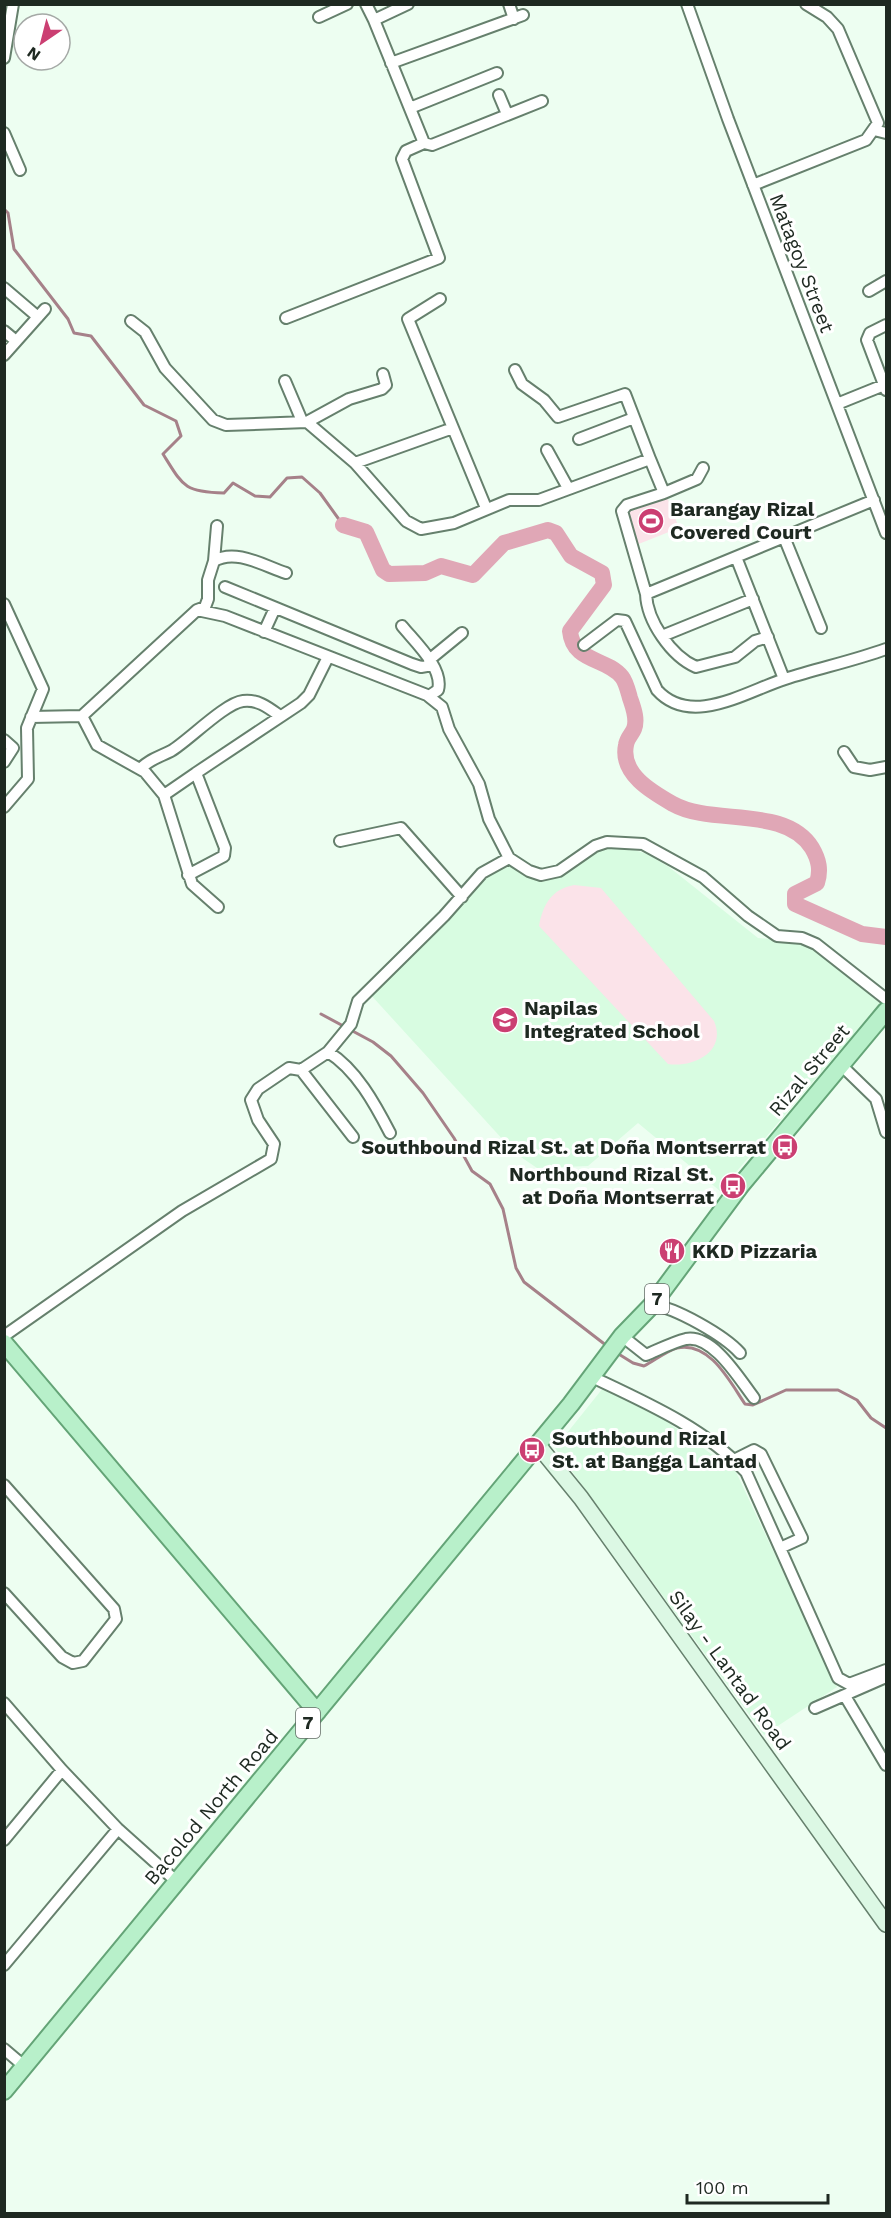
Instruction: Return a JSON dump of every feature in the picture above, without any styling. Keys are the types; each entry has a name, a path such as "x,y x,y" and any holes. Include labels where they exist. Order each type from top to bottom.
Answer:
{"main road":[{"name":"Rizal Street","path":"616,1344 652,1305 741,1185 886,1011"},
{"path":"4,1343 317,1712"},
{"name":"Bacolod North Road","path":"4,2091 592,1377 616,1344"}],"street":[{"path":"4,58 13,4"},
{"path":"319,17 347,4"},
{"path":"366,4 424,143"},
{"path":"374,20 408,4"},
{"path":"391,63 518,17 509,4"},
{"name":"Matagoy Street","path":"687,4 753,185 886,533"},
{"path":"753,185 866,140 874,130 877,118 838,28 806,4"},
{"path":"410,108 497,73"},
{"path":"499,95 507,114"},
{"path":"286,318 439,258 402,159 406,151 424,143 432,145 542,100"},
{"path":"874,130 886,133"},
{"path":"4,133 20,170"},
{"path":"869,291 886,281"},
{"path":"4,288 42,313 4,355"},
{"path":"440,299 408,319 486,508"},
{"path":"131,321 145,332 165,368 213,420 226,425 304,422 349,399 382,389 386,384 383,374"},
{"path":"837,404 885,387 867,340 870,333 886,325"},
{"path":"4,331 16,341"},
{"path":"515,370 522,384 544,399 558,417 622,393 627,397 664,493"},
{"path":"285,381 304,422 355,463 406,521 421,529 454,523 486,508 514,499 534,501 650,459"},
{"path":"579,439 634,418"},
{"path":"355,463 453,428"},
{"path":"547,450 568,488"},
{"path":"703,468 697,479 627,505 622,511 646,594 650,617 662,636 678,654 696,667 735,657 755,641 768,637"},
{"path":"646,594 874,500"},
{"path":"31,717 82,716 198,610 205,607 208,599 208,580 214,561 217,526"},
{"path":"784,537 821,628"},
{"path":"214,561 232,554 286,573"},
{"path":"736,557 784,679"},
{"path":"225,587 422,668 462,633"},
{"path":"662,636 753,599"},
{"path":"4,604 43,686 27,728 28,779 4,807"},
{"path":"264,632 275,608"},
{"path":"198,610 225,616 429,696 442,707 449,729 479,784 489,819 509,858 541,875 559,872 587,851 607,842 644,844 703,877 748,916 777,936 802,938 816,944 886,999"},
{"path":"584,645 608,625 622,619 625,621 657,690 663,697 682,705 706,705 732,700 784,679 886,649"},
{"path":"402,626 430,663 440,683 438,690 429,696"},
{"path":"164,795 302,703 309,695 328,657"},
{"path":"140,769 152,758 171,751 195,730 239,701 255,701 280,716"},
{"path":"82,716 97,745 152,778 164,795 188,875 197,892 218,907"},
{"path":"4,740 13,748 4,762"},
{"path":"844,752 850,763 860,769 886,767"},
{"path":"188,875 212,864 225,854 196,773"},
{"path":"340,841 401,828 462,897"},
{"path":"4,1336 182,1211 271,1159 274,1144 258,1120 251,1100 258,1089 289,1068 301,1070 328,1053 351,1023 358,1001 462,897 482,873 509,858"},
{"path":"328,1053 342,1061 390,1133"},
{"path":"841,1065 876,1099 886,1132"},
{"path":"301,1070 353,1137"},
{"path":"652,1305 664,1306 710,1330 731,1343 740,1353"},
{"path":"616,1344 646,1355 686,1339 701,1341 720,1355 754,1398"},
{"path":"592,1377 662,1411 725,1450 746,1472 838,1678 849,1684 886,1670"},
{"name":"Silay - Lantad Road","path":"537,1444 581,1498 886,1924"},
{"path":"734,1460 754,1450 761,1454 802,1538 780,1548"},
{"path":"4,1485 114,1609 116,1619 83,1661 73,1663 62,1657 4,1593"},
{"path":"815,1708 886,1677"},
{"path":"845,1696 886,1765"},
{"path":"4,1703 117,1829 176,1881"},
{"path":"4,1840 62,1770"},
{"path":"4,1965 117,1829"},
{"path":"4,2049 24,2066"}],"shaded area":[{"name":"Barangay Rizal Covered Court","path":"667,497 679,528 636,545 624,514"},
{"path":"628,848 647,854 669,867 758,938 810,942 877,995 880,1003 720,1191 638,1123 588,1166 537,1168 515,1153 370,994 488,875 504,864 514,864 536,878 594,849"},
{"path":"574,885 601,888 714,1021 717,1032 716,1041 706,1055 688,1063 668,1064 539,926 546,904 554,894"},
{"path":"603,1388 662,1418 736,1472 837,1687 764,1735 555,1448"}],"waterway":[{"path":"4,209 8,213 14,249 68,319 74,333 91,336 144,405 176,421 181,436 163,454 186,485 200,491 224,493 233,483 255,496 270,497 287,478 302,477 320,493 343,525"},
{"path":"343,525 366,532 383,570 389,574 425,573 441,566 473,575 504,543 548,530 556,533 571,556 602,573 604,585 570,631 577,649 591,659 608,666 625,681 635,717 634,729 627,743 625,755 628,765 639,781 673,804 689,810 766,821 784,826 800,835 814,852 819,865 819,874 817,883 795,894 795,904 862,934 886,937"},
{"path":"321,1014 373,1042 391,1056 423,1093 454,1138 472,1171 490,1184 503,1209 516,1268 524,1282 607,1346"},
{"path":"617,1353 633,1363 644,1366 673,1349 689,1347 709,1357 718,1365 745,1404 753,1405 786,1390 838,1390 857,1400 871,1418 886,1428"}],"place":[{"name":"Barangay Rizal Covered Court","path":"651,521"},
{"name":"Napilas Integrated School","path":"505,1020"},
{"name":"Southbound Rizal St. at Doña Montserrat","path":"785,1147"},
{"name":"Northbound Rizal St. at Doña Montserrat","path":"733,1186"},
{"name":"KKD Pizzaria","path":"672,1251"},
{"name":"Southbound Rizal St. at Bangga Lantad","path":"532,1450"}]}
